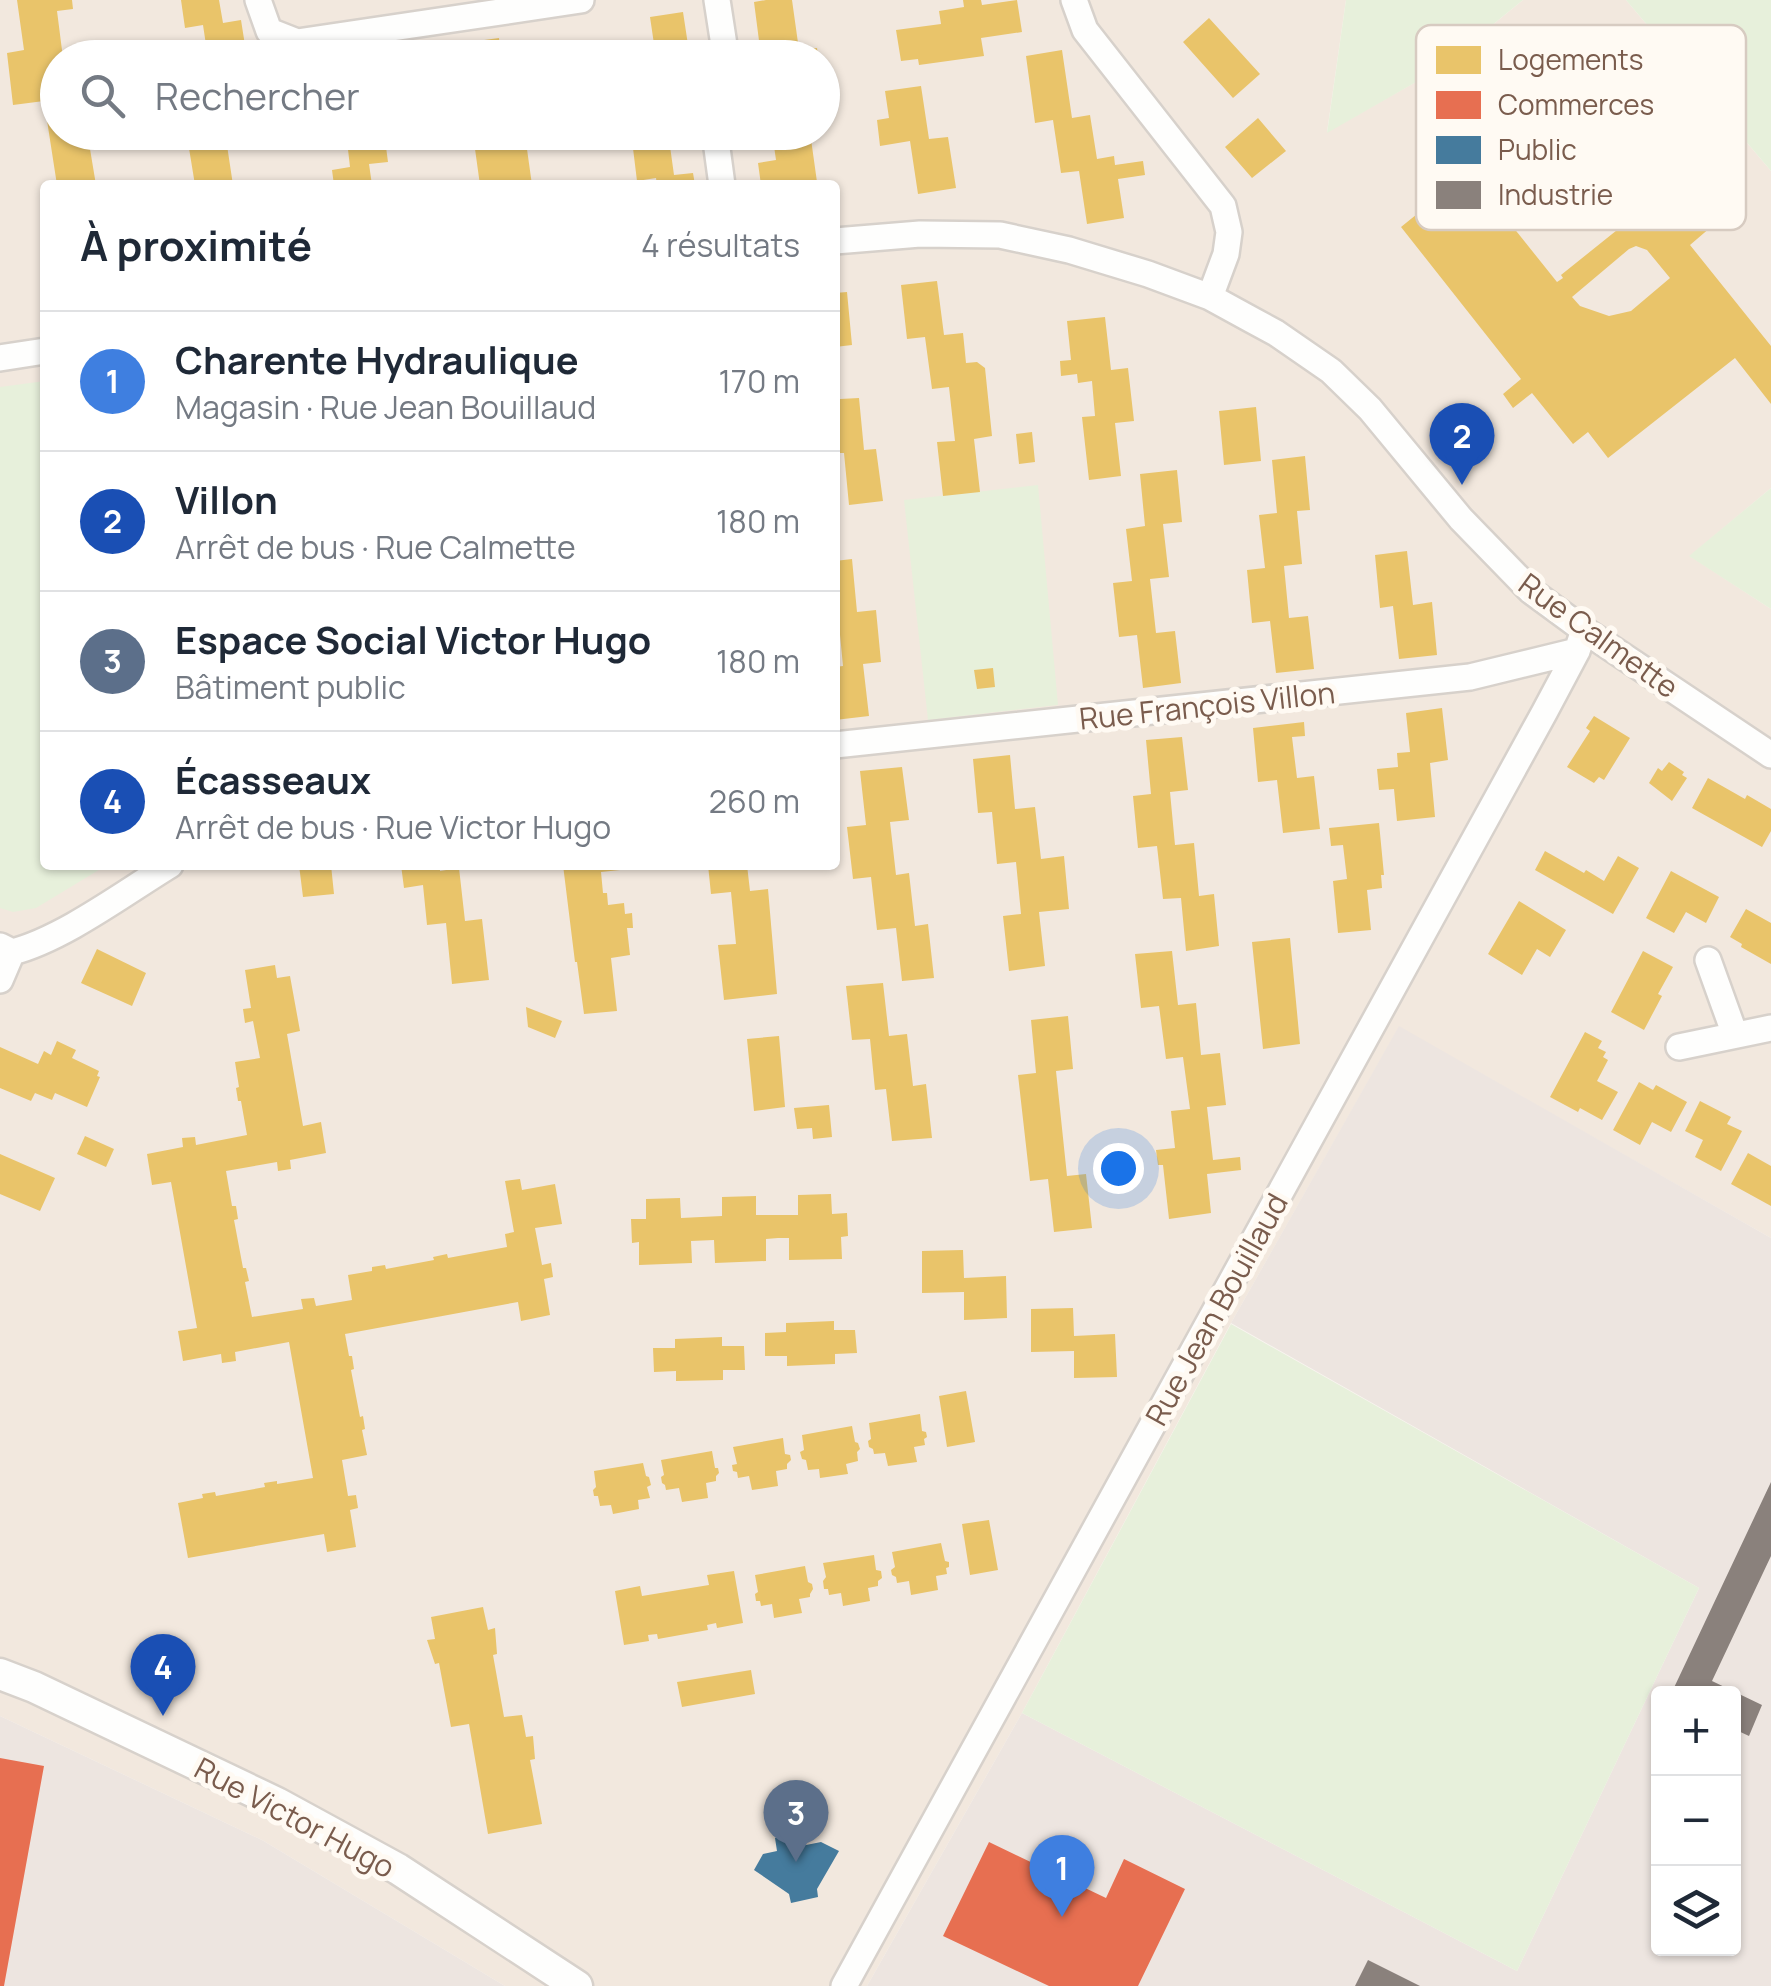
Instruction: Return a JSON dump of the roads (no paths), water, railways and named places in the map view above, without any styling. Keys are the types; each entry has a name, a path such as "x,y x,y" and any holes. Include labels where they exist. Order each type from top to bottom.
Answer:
{"street":[{"path":"258,0 268,31 293,40"},
{"path":"311,40 581,0"},
{"path":"717,0 723,40"},
{"path":"1074,0 1085,30 1223,206 1229,232 1226,254 1210,297"},
{"path":"717,150 721,180"},
{"name":"Rue Calmette","path":"840,240 920,234 1000,235 1069,250 1148,274 1210,297 1276,332 1331,371 1370,408 1461,519 1581,641 1771,755"},
{"path":"0,358 40,353"},
{"name":"Rue François Villon","path":"840,745 1470,677 1581,641"},
{"name":"Rue Jean Bouillaud","path":"844,1986 1581,641"},
{"path":"0,980 6,949 31,947 162,870"},
{"path":"1708,960 1735,1035"},
{"path":"1679,1047 1771,1028"},
{"name":"Rue Victor Hugo","path":"0,1674 277,1803 398,1870 576,1986"}],"place":[{"name":"Villon","path":"1462,485"},
{"name":"Écasseaux","path":"163,1716"},
{"name":"Espace Social Victor Hugo","path":"796,1862"},
{"name":"Charente Hydraulique","path":"1062,1917"}]}
